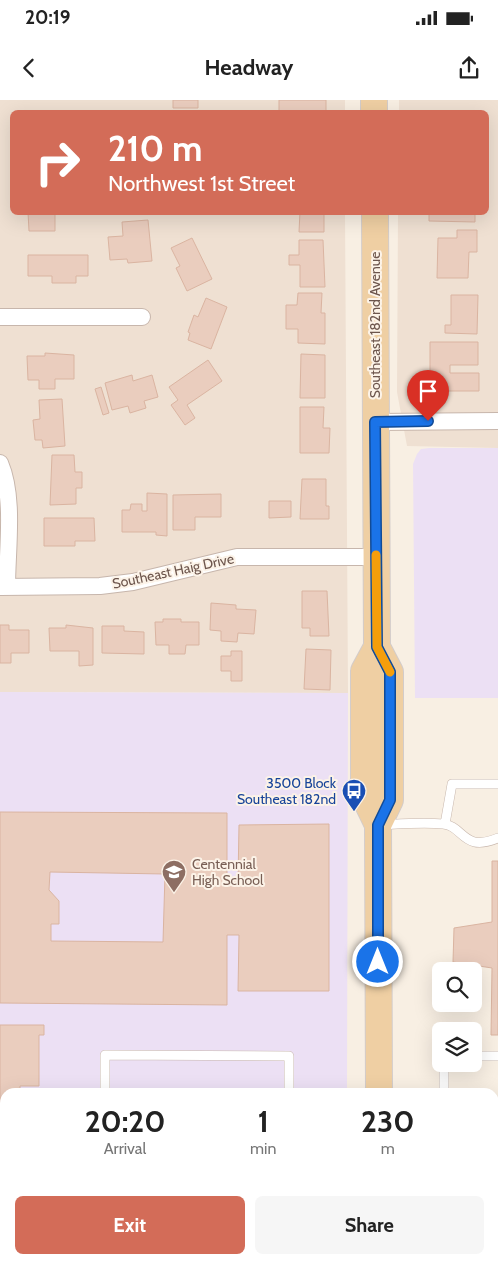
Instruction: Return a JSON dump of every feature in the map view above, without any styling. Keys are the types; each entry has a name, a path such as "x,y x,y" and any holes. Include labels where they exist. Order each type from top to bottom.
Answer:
{"main road":[{"name":"Southeast 182nd Avenue","path":"374,215 377,647 390,672 390,800 381,819 378,1088"},
{"name":"Southeast 182nd Avenue","path":"377,647 364,671 364,796 381,819"}],"street":[{"path":"0,317 142,317"},
{"path":"375,422 498,421"},
{"path":"0,463 7,483 8,499 3,587"},
{"name":"Southeast Haig Drive","path":"3,587 100,586 125,583 237,557 376,557"}],"lane":[{"path":"445,824 452,784 498,784"},
{"path":"381,819 445,824 473,842 486,843 498,838"},
{"path":"105,1088 105,1056 289,1056 289,1088"},
{"path":"482,1056 498,1056"},
{"path":"444,1072 444,1088"}],"shaded area":[{"path":"0,100 345,100 345,110 10,110 10,215 345,215 348,693 0,692"},
{"path":"399,100 498,100 498,448 407,446 397,392 398,215 489,215 489,110 399,110"},
{"path":"498,448 498,698 415,698 413,464 421,449"},
{"name":"Centennial High School","path":"0,692 348,693 347,1088 0,1088"}],"building":[{"path":"173,100 198,100 198,108 173,108"},
{"path":"279,100 326,100 326,110 279,110"},
{"path":"28,215 55,215 55,231 29,231"},
{"path":"300,215 324,215 324,232 299,232"},
{"path":"429,215 475,215 475,222 429,221"},
{"path":"148,220 152,261 128,263 127,259 110,260 108,237 123,236 122,222"},
{"path":"457,230 477,230 477,252 469,252 468,278 437,278 438,238 457,238"},
{"path":"192,238 212,279 187,291 176,268 180,266 171,248"},
{"path":"299,240 323,240 325,287 300,287 300,265 289,265 289,255 299,255"},
{"path":"28,255 88,255 88,276 76,276 76,283 52,283 52,276 28,276"},
{"path":"298,293 322,293 321,313 325,313 325,344 298,343 298,329 286,329 286,305 297,305"},
{"path":"451,295 478,295 477,334 445,333 445,325 451,325"},
{"path":"206,298 227,307 211,349 188,340 190,333 188,332 194,315 198,317"},
{"path":"430,342 478,342 478,365 450,365 450,373 479,373 479,391 430,391"},
{"path":"45,353 74,355 74,379 55,379 55,389 39,389 39,380 28,380 27,356 45,356"},
{"path":"301,354 325,355 325,398 300,398"},
{"path":"208,360 222,381 187,405 195,418 185,425 171,405 178,400 169,387"},
{"path":"132,375 133,381 152,375 158,397 144,401 146,408 130,413 128,406 112,410 105,383"},
{"path":"101,387 109,413 103,415 95,389"},
{"path":"62,399 65,446 43,448 42,440 35,440 33,420 40,419 39,400"},
{"path":"300,407 324,407 323,428 330,428 329,453 300,453"},
{"path":"52,455 74,455 75,472 82,472 82,488 76,488 76,504 50,505"},
{"path":"302,479 326,479 326,506 329,506 329,519 300,519"},
{"path":"147,493 167,494 167,536 156,535 156,532 122,532 122,510 130,510 131,504 142,504 142,511 147,511"},
{"path":"221,494 221,517 195,517 195,530 173,530 173,495"},
{"path":"269,501 291,501 291,517 269,518"},
{"path":"44,518 94,518 95,541 75,541 75,546 44,546"},
{"path":"302,591 327,591 329,636 310,636 310,628 302,628"},
{"path":"211,603 236,605 236,609 256,610 254,634 238,633 237,642 221,641 221,631 210,630"},
{"path":"163,619 199,622 199,645 186,645 185,654 169,654 169,645 156,645 155,622 163,622"},
{"path":"0,625 9,625 9,630 29,630 29,653 11,653 11,663 0,663"},
{"path":"66,625 93,628 93,665 79,666 79,651 50,651 49,628 66,628"},
{"path":"102,626 124,626 124,631 144,632 144,654 102,653"},
{"path":"306,649 331,650 330,690 304,689"},
{"path":"231,651 242,651 242,681 231,681 231,671 221,671 221,656 231,656"},
{"path":"0,812 227,813 227,880 238,880 239,825 329,824 329,991 238,991 239,935 227,935 227,1005 0,1003","holes":["50,872 165,874 163,942 51,941 51,924 59,924 59,901 49,890"]},
{"path":"492,861 498,861 498,1035 491,1035 492,968 482,966 482,962 453,962 454,928 492,922"},
{"path":"0,1025 44,1025 44,1035 39,1035 39,1086 0,1088"}],"slow traffic":[{"path":"376,555 377,647 390,672"}],"place":[{"name":"3500 Block Southeast 182nd","path":"354,812"},
{"name":"Centennial High School","path":"174,893"}],"route":[{"path":"378,962 378,825 390,800 390,672 377,647 375,422 428,421"}]}
